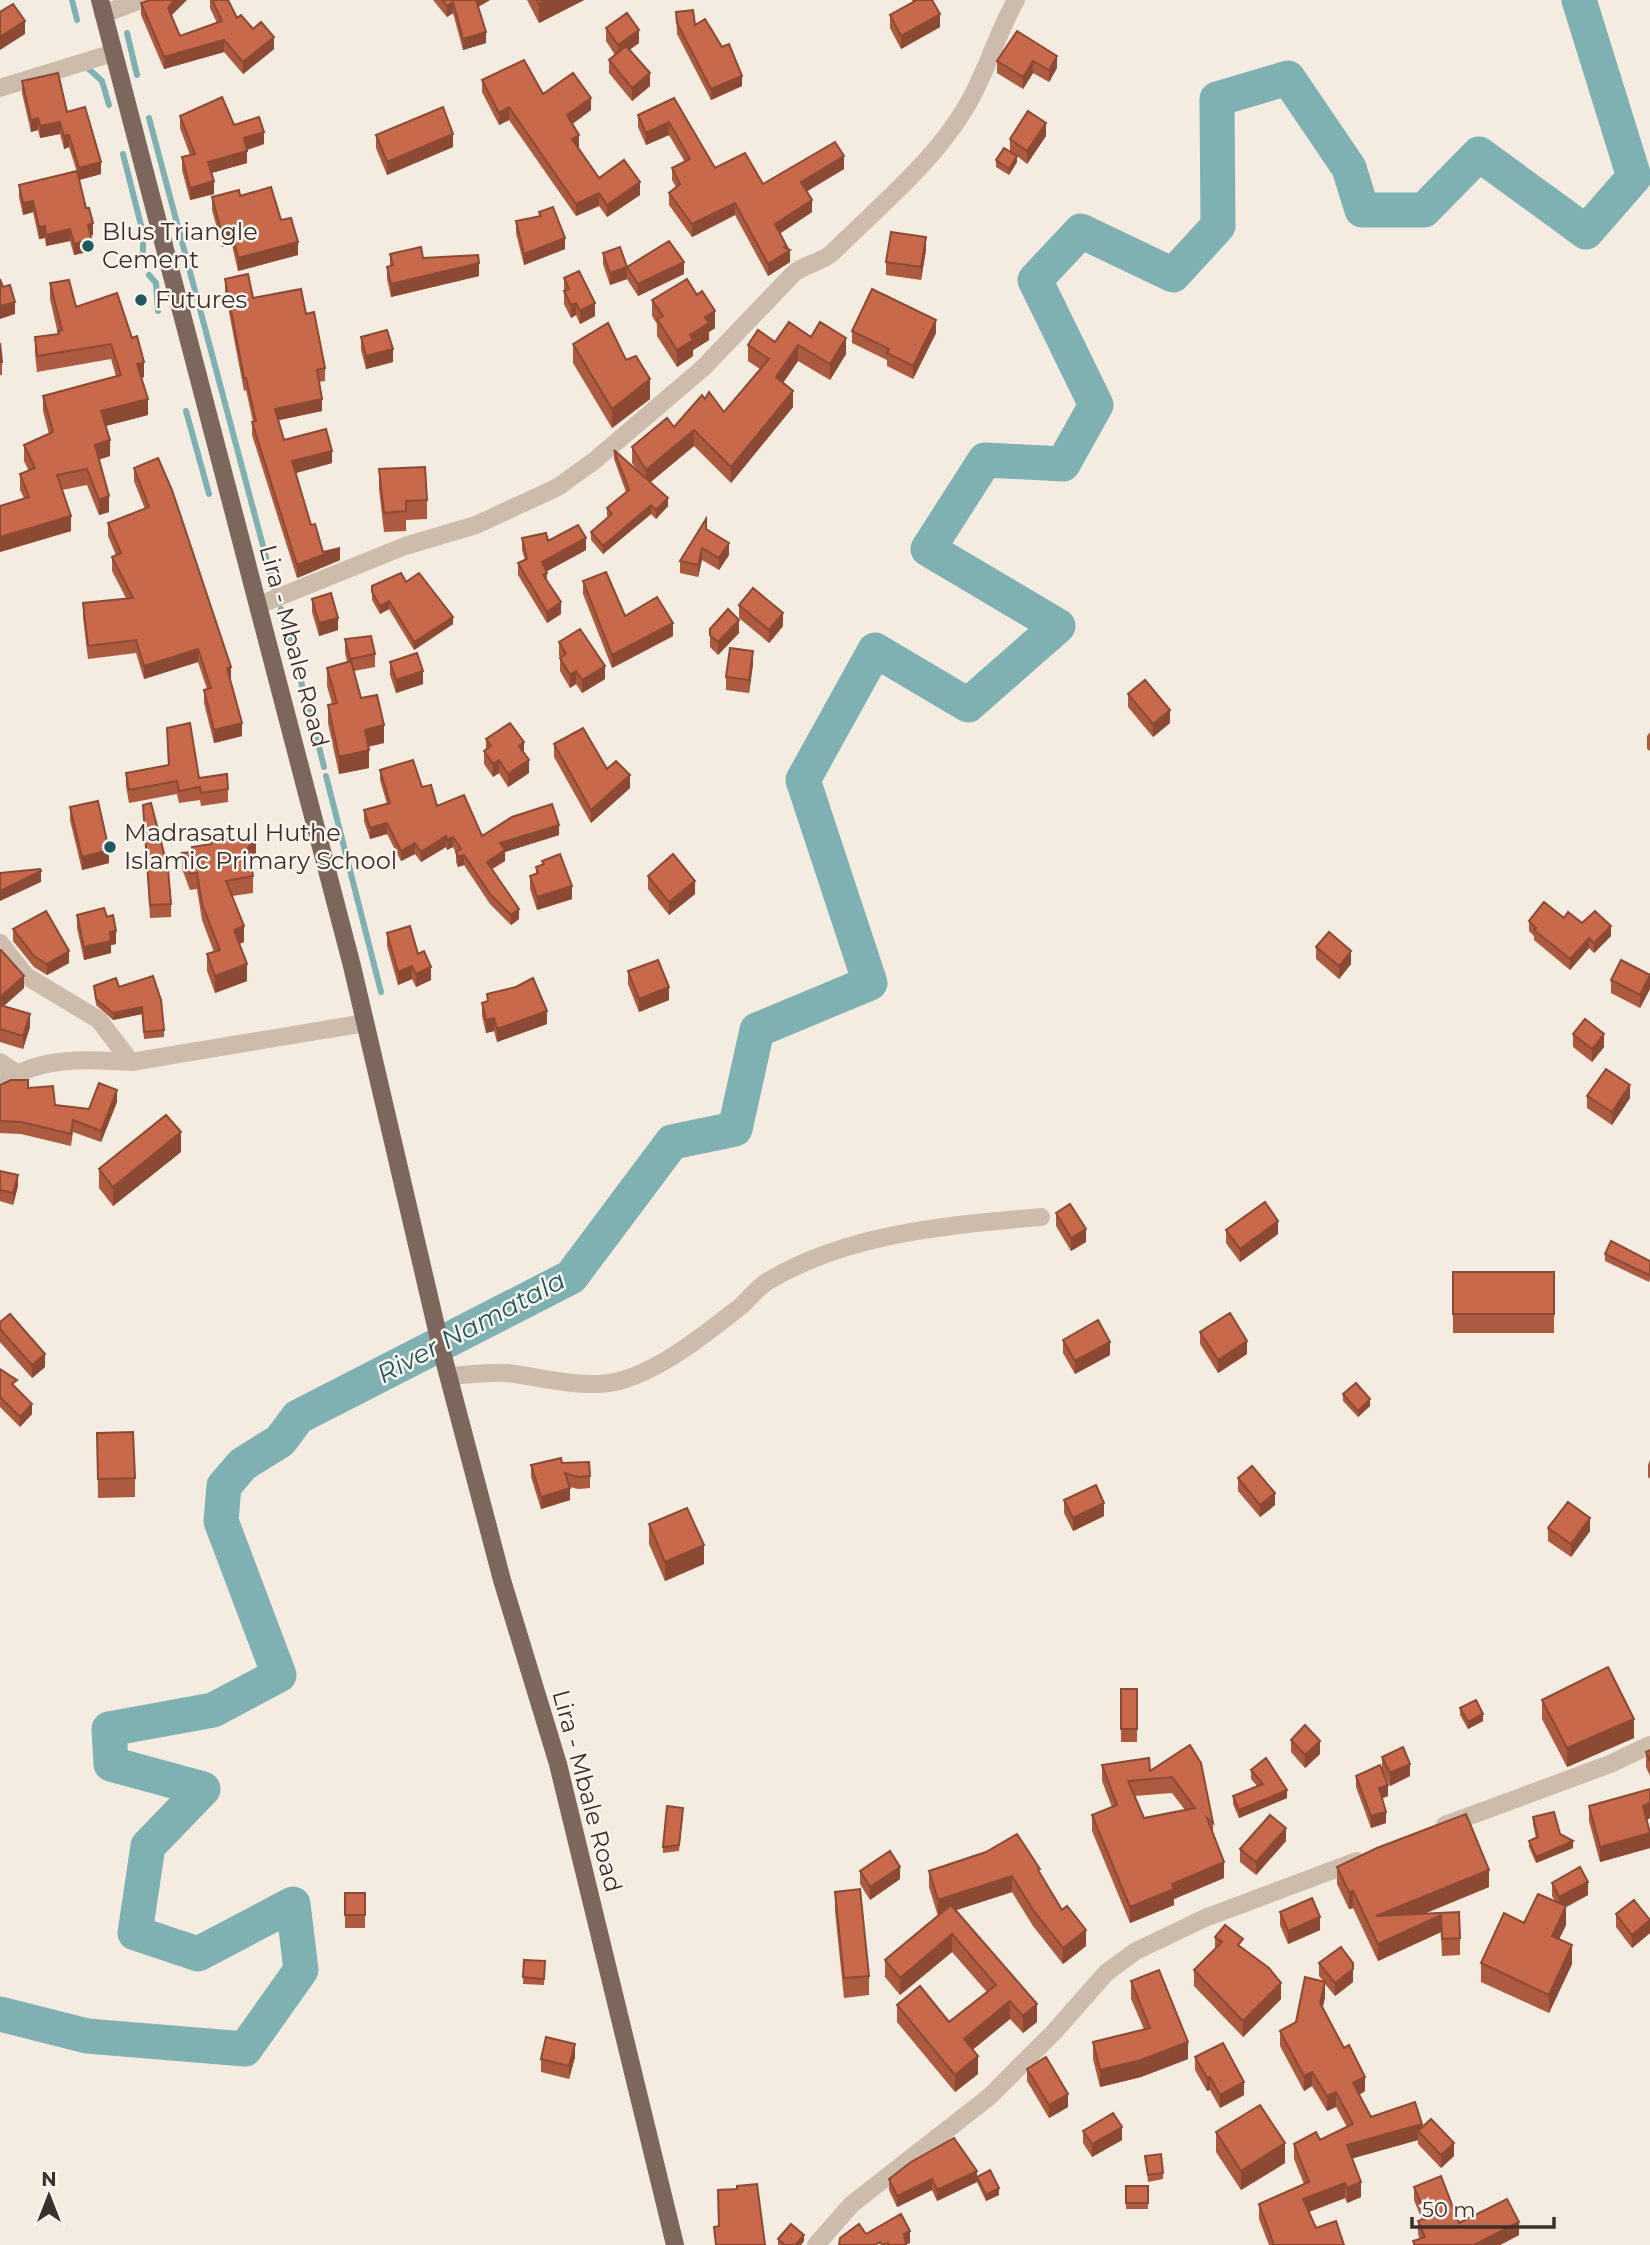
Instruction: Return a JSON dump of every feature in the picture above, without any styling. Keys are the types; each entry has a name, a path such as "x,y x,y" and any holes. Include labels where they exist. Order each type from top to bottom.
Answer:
{"main road":[{"name":"Lira - Mbale Road","path":"102,7 259,605 365,1023 434,1306 442,1352 502,1580 558,1764 675,2245"}],"street":[{"path":"102,7 141,0"},
{"path":"259,605 361,562 477,525 522,506 558,487 594,461 703,368 793,274 804,265 818,264 832,253 937,148 985,75 992,46 1016,0"},
{"path":"0,88 113,53"},
{"path":"0,943 26,976 99,1020 131,1062"},
{"path":"0,1085 19,1074 55,1063 92,1059 131,1062 365,1023"},
{"path":"0,1062 19,1074"},
{"path":"449,1376 504,1373 574,1382 617,1381 657,1365 711,1329 766,1282 811,1260 851,1246 950,1225 1041,1217"},
{"path":"1434,1830 1610,1765 1650,1745"},
{"path":"816,2245 852,2204 989,2097 1054,2032 1107,1972 1136,1951 1205,1918 1374,1854"}],"building":[{"path":"150,0 175,0 168,8 180,36 222,21 212,0 228,0 237,18 241,15 253,29 261,22 274,37 243,62 224,40 164,57 141,3"},
{"path":"442,0 476,0 486,32 463,39 453,2 447,6"},
{"path":"917,0 932,0 940,14 901,36 890,15"},
{"path":"13,4 25,21 0,37 0,12"},
{"path":"693,10 695,25 705,19 722,47 729,44 742,76 711,89 677,23 676,12"},
{"path":"627,13 639,30 618,45 606,28"},
{"path":"1017,31 1057,56 1049,70 1033,61 1023,77 997,61"},
{"path":"626,46 650,73 632,88 609,60"},
{"path":"524,60 543,94 573,73 591,98 567,115 579,135 572,139 599,178 624,160 640,182 607,205 599,193 576,204 509,107 499,113 482,80"},
{"path":"58,73 67,112 85,107 101,162 79,168 69,135 64,136 60,122 40,126 38,118 31,120 22,81"},
{"path":"222,97 234,125 259,117 264,132 244,138 247,151 208,162 214,181 190,188 182,157 195,154 180,116"},
{"path":"674,98 715,168 745,153 763,184 835,142 844,156 801,182 812,200 775,224 787,247 783,247 790,250 768,264 735,203 692,224 669,193 680,184 672,168 690,159 669,122 646,133 638,115"},
{"path":"443,107 453,134 387,162 376,135"},
{"path":"1028,111 1046,123 1027,151 1010,139"},
{"path":"1004,148 1017,156 1009,169 996,160"},
{"path":"77,171 86,208 89,208 93,223 88,225 91,239 74,244 70,229 46,235 45,226 39,227 33,201 23,203 19,185"},
{"path":"271,187 281,220 291,218 298,242 238,258 232,232 222,234 212,197 239,190 240,196"},
{"path":"553,207 565,238 524,254 516,221 541,216 539,212"},
{"path":"891,232 926,237 921,267 886,262"},
{"path":"669,241 684,262 638,284 627,267"},
{"path":"421,247 423,258 478,255 479,263 391,284 387,267 393,265 390,254"},
{"path":"620,247 627,267 610,273 603,253"},
{"path":"579,271 595,303 580,311 576,303 571,305 564,291 569,289 564,278"},
{"path":"248,274 253,298 301,289 306,314 314,312 325,368 317,370 322,399 275,409 284,440 326,429 332,451 292,461 311,525 315,524 323,552 340,548 297,565 252,422 256,421 244,378 225,279"},
{"path":"0,279 3,287 10,285 15,302 0,306"},
{"path":"687,279 697,295 702,291 715,311 705,317 709,323 690,335 693,340 677,350 657,319 663,316 652,300"},
{"path":"69,280 76,307 117,293 132,338 137,336 144,362 137,364 148,399 101,411 110,440 95,445 109,496 99,500 87,469 57,475 71,516 0,537 0,506 29,497 20,474 35,468 24,445 53,432 43,396 121,375 111,344 37,356 35,337 59,334 58,331 62,330 50,283"},
{"path":"872,289 936,320 913,366 887,353 889,349 852,331"},
{"path":"789,322 811,337 820,322 846,338 830,364 798,345 776,377 793,391 731,467 694,430 646,470 632,447 667,418 674,427 702,395 705,399 709,392 724,412 769,359 748,345 758,330 775,342"},
{"path":"608,323 626,360 636,356 650,379 612,409 573,344"},
{"path":"387,330 393,349 366,356 361,337"},
{"path":"614,450 668,498 656,510 651,505 603,546 591,532 612,514 607,508 629,490"},
{"path":"158,458 172,490 231,667 227,668 242,723 214,730 204,690 211,688 198,649 144,666 136,640 88,646 83,603 133,598 112,557 121,553 108,523 149,507 134,468"},
{"path":"425,467 427,500 406,501 406,511 384,513 379,469"},
{"path":"706,519 706,529 729,543 719,558 702,548 698,565 680,561"},
{"path":"578,525 586,538 542,562 547,573 543,575 561,602 547,612 518,563 527,559 522,538 546,533 548,541"},
{"path":"606,572 625,616 657,597 673,623 612,655 583,581"},
{"path":"401,573 406,582 419,573 453,617 414,642 389,601 380,606 372,592 372,586"},
{"path":"753,588 783,613 769,630 739,605"},
{"path":"331,593 338,618 319,623 312,599"},
{"path":"728,609 739,620 718,642 710,635 710,629"},
{"path":"580,629 605,666 582,680 576,671 570,675 560,658 566,654 559,642"},
{"path":"371,636 375,654 350,659 345,639"},
{"path":"730,648 753,651 749,680 726,677"},
{"path":"417,653 423,671 396,680 390,662"},
{"path":"351,661 361,698 377,695 384,725 365,730 369,750 339,757 328,705 337,703 327,668"},
{"path":"1145,680 1170,710 1153,724 1128,694"},
{"path":"190,723 199,778 227,774 228,789 201,793 200,787 179,791 177,781 129,790 126,773 169,765 167,728"},
{"path":"510,723 524,742 519,746 529,760 508,774 499,760 493,764 484,751 491,746 486,739"},
{"path":"583,728 607,769 616,761 630,775 591,810 554,744"},
{"path":"413,760 422,787 431,785 437,806 464,795 482,836 512,817 552,804 559,825 500,843 505,850 487,862 519,909 511,915 490,894 464,855 458,857 456,852 461,849 453,837 447,840 446,836 421,852 415,843 401,851 387,823 370,828 364,810 390,803 380,770"},
{"path":"98,801 109,850 82,857 70,807"},
{"path":"151,803 167,857 171,904 150,905 143,805"},
{"path":"216,831 229,841 256,837 248,848 253,876 226,881 244,926 234,930 247,964 215,976 207,954 220,950 202,904 197,873 190,874 182,853 193,852 192,847 211,844"},
{"path":"560,854 572,886 537,897 530,876 538,873 536,867 544,864 542,861"},
{"path":"673,854 695,881 669,902 648,876"},
{"path":"41,871 0,891 0,873"},
{"path":"1544,902 1564,918 1568,912 1582,923 1595,911 1611,926 1594,943 1589,938 1570,959 1534,930 1536,928 1529,921"},
{"path":"104,908 107,917 113,915 116,931 110,932 111,941 84,947 77,915"},
{"path":"46,911 69,951 47,964 34,956 13,929"},
{"path":"410,926 418,954 424,951 431,967 416,974 412,966 398,972 387,933"},
{"path":"1329,932 1351,951 1339,966 1316,947"},
{"path":"0,950 24,976 0,997"},
{"path":"658,960 669,987 639,999 628,971"},
{"path":"1621,960 1650,975 1640,995 1611,980"},
{"path":"153,976 161,1000 164,1030 144,1032 142,1007 113,1013 96,999 94,986 116,978 119,987"},
{"path":"533,978 547,1011 497,1029 494,1018 486,1020 482,1003 488,1001 487,994 516,987"},
{"path":"0,1005 30,1014 23,1036 0,1029"},
{"path":"1585,1019 1604,1034 1592,1049 1573,1034"},
{"path":"1606,1069 1630,1085 1612,1112 1587,1096"},
{"path":"11,1080 28,1080 28,1088 53,1086 55,1105 89,1109 99,1083 117,1090 101,1131 73,1120 71,1134 21,1122 0,1121 0,1085"},
{"path":"166,1115 181,1132 113,1187 99,1169"},
{"path":"0,1171 18,1175 13,1193 0,1190"},
{"path":"1265,1202 1278,1221 1240,1249 1226,1230"},
{"path":"1070,1204 1086,1229 1071,1238 1056,1213"},
{"path":"1611,1241 1650,1261 1649,1275 1605,1254"},
{"path":"1453,1272 1554,1272 1554,1314 1453,1314"},
{"path":"1230,1313 1247,1341 1218,1360 1200,1332"},
{"path":"10,1314 45,1354 32,1365 0,1329 0,1322"},
{"path":"1098,1320 1110,1342 1075,1361 1063,1340"},
{"path":"0,1369 17,1380 12,1384 32,1404 20,1417 0,1397"},
{"path":"1356,1383 1370,1399 1358,1411 1343,1394"},
{"path":"133,1432 135,1478 98,1479 97,1433"},
{"path":"561,1458 562,1463 589,1462 590,1476 578,1477 565,1473 570,1488 541,1497 531,1465"},
{"path":"1252,1466 1275,1493 1260,1505 1238,1478"},
{"path":"1096,1485 1104,1503 1073,1518 1064,1500"},
{"path":"1568,1502 1590,1518 1571,1544 1548,1528"},
{"path":"687,1508 704,1545 665,1562 649,1524"},
{"path":"1608,1667 1634,1719 1567,1748 1542,1700"},
{"path":"1121,1689 1137,1689 1137,1729 1121,1729"},
{"path":"1476,1700 1483,1714 1468,1722 1460,1708"},
{"path":"1305,1725 1320,1741 1305,1755 1291,1740"},
{"path":"1190,1745 1201,1763 1213,1823 1207,1818 1224,1862 1172,1884 1174,1889 1130,1907 1092,1815 1117,1805 1102,1765 1149,1758 1150,1771","holes":["1172,1777 1195,1808 1144,1818 1128,1781"]},
{"path":"1403,1747 1410,1764 1390,1773 1382,1757"},
{"path":"1266,1758 1287,1790 1239,1810 1233,1796 1263,1784 1251,1770"},
{"path":"1380,1765 1388,1785 1379,1788 1386,1812 1371,1816 1356,1776"},
{"path":"1650,1789 1650,1803 1643,1806 1650,1833 1600,1847 1589,1806"},
{"path":"667,1806 683,1808 679,1845 663,1847"},
{"path":"1554,1812 1560,1834 1573,1841 1536,1857 1529,1841 1538,1837 1533,1817"},
{"path":"1466,1814 1489,1870 1376,1916 1459,1912 1460,1938 1442,1939 1441,1915 1378,1944 1353,1891 1349,1892 1337,1867 1377,1848"},
{"path":"1270,1815 1286,1828 1256,1862 1240,1849"},
{"path":"1017,1834 1062,1910 1067,1906 1086,1930 1063,1948 1033,1910 1012,1876 938,1900 929,1871 986,1852"},
{"path":"890,1851 900,1867 870,1887 860,1871"},
{"path":"1580,1867 1588,1882 1559,1897 1552,1883"},
{"path":"860,1889 869,1976 844,1978 835,1892"},
{"path":"345,1893 365,1893 365,1915 345,1915"},
{"path":"1538,1894 1566,1906 1552,1936 1572,1945 1549,1995 1481,1963 1504,1913 1524,1923"},
{"path":"1312,1898 1320,1917 1288,1931 1280,1912"},
{"path":"1634,1900 1650,1920 1632,1935 1616,1914"},
{"path":"951,1905 1037,2004 1023,2016 1010,2001 964,2039 978,2056 955,2075 897,2005 920,1986 949,2022 996,1985 952,1934 900,1978 885,1960"},
{"path":"1225,1925 1243,1939 1238,1945 1269,1968 1281,1983 1243,2021 1194,1970 1222,1942 1215,1937"},
{"path":"1341,1947 1353,1963 1353,1969 1335,1983 1319,1963"},
{"path":"524,1960 545,1961 544,1979 523,1977"},
{"path":"1159,1970 1188,2042 1141,2060 1100,2070 1093,2042 1150,2028 1131,1981"},
{"path":"1305,1977 1325,1982 1320,2003 1344,2048 1349,2045 1365,2077 1353,2083 1371,2117 1415,2102 1422,2124 1347,2145 1361,2182 1347,2188 1345,2183 1303,2199 1316,2228 1336,2221 1344,2245 1274,2245 1259,2204 1309,2182 1294,2144 1316,2132 1320,2140 1353,2124 1336,2092 1327,2096 1312,2072 1304,2076 1280,2031 1296,2022"},
{"path":"546,2037 575,2044 569,2066 541,2059"},
{"path":"1223,2043 1244,2082 1220,2095 1195,2057"},
{"path":"1046,2057 1068,2094 1049,2105 1027,2069"},
{"path":"1260,2105 1285,2143 1241,2171 1216,2132"},
{"path":"1113,2113 1122,2127 1092,2144 1083,2131"},
{"path":"1431,2119 1454,2143 1441,2155 1418,2131"},
{"path":"954,2138 977,2171 937,2190 932,2179 897,2196 889,2179 911,2162"},
{"path":"1161,2154 1163,2173 1148,2175 1145,2156"},
{"path":"990,2170 999,2188 986,2195 977,2177"},
{"path":"1441,2176 1459,2223 1507,2199 1519,2222 1474,2245 1415,2245 1413,2241 1425,2237 1418,2221 1427,2218 1414,2187"},
{"path":"757,2184 765,2245 716,2245 714,2227 719,2226 718,2190"},
{"path":"1126,2186 1148,2186 1148,2203 1126,2203"},
{"path":"901,2214 910,2231 904,2234 906,2245 882,2245 880,2242 875,2245 839,2245 840,2238 859,2224 866,2234"},
{"path":"791,2224 804,2235 795,2245 785,2245 778,2239"}],"waterway":[{"path":"72,0 77,20"},
{"name":"River Namatala","path":"0,2014 87,2036 245,2049 301,1970 293,1904 198,1954 135,1933 148,1846 203,1789 111,1764 109,1729 213,1710 279,1675 221,1521 224,1486 243,1464 280,1441 298,1417 571,1277 672,1142 735,1129 757,1030 870,983 803,780 875,650 968,705 1058,626 928,549 985,460 1063,464 1096,405 1035,280 1081,231 1173,275 1218,226 1217,99 1288,78 1349,168 1362,210 1424,210 1479,154 1586,232 1634,177 1579,0"},
{"path":"127,33 137,75"},
{"path":"89,69 102,81 109,105"},
{"path":"149,118 275,591"},
{"path":"123,154 143,233 143,251"},
{"path":"149,275 156,283 158,311"},
{"path":"186,411 209,494"},
{"path":"281,609 313,725"},
{"path":"316,735 324,767"},
{"path":"326,776 381,992"}],"place":[{"name":"Blus Triangle Cement","path":"88,246"},
{"name":"Futures","path":"141,300"},
{"name":"Madrasatul Huthe Islamic Primary School","path":"110,847"}]}
